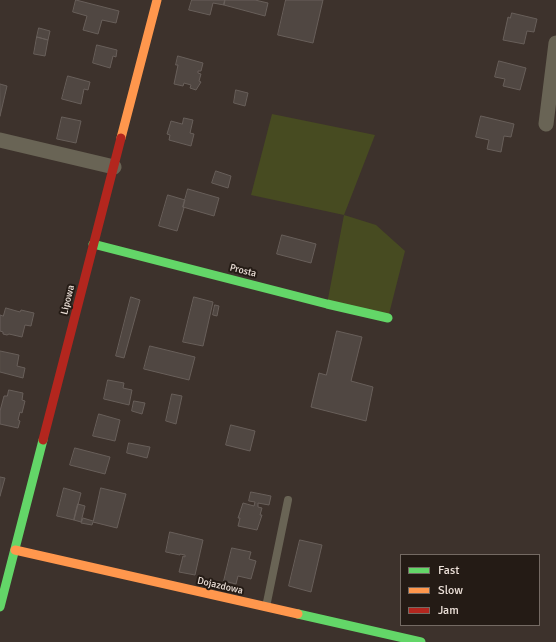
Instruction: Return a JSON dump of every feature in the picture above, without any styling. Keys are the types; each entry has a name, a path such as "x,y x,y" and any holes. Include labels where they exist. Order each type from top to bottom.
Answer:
{"street":[{"name":"Lipowa","path":"0,607 157,0"},
{"path":"546,124 556,43"},
{"path":"0,140 114,167"},
{"name":"Prosta","path":"93,244 388,318"},
{"name":"Dojazdowa","path":"15,550 265,608 421,642"}],"lane":[{"path":"265,608 288,500"}],"green space":[{"path":"272,114 375,135 344,215 251,195"},
{"path":"344,215 376,225 405,251 388,318 327,304"}],"building":[{"path":"76,0 119,11 116,23 102,20 98,34 83,30 87,16 73,12"},
{"path":"192,0 225,0 224,5 213,3 210,15 189,10"},
{"path":"225,0 255,0 268,3 265,16 224,5"},
{"path":"286,0 323,0 313,43 278,35"},
{"path":"512,13 537,19 534,32 527,31 524,44 503,40 508,17 510,18"},
{"path":"39,28 50,31 48,40 37,37"},
{"path":"37,37 48,40 45,56 34,54"},
{"path":"97,45 117,50 116,57 113,56 110,68 93,63"},
{"path":"178,56 203,63 201,71 198,71 198,73 201,74 199,81 201,82 196,90 190,88 191,85 184,83 183,86 174,84 178,65 176,65"},
{"path":"499,61 526,68 520,90 503,86 505,79 495,77"},
{"path":"68,76 90,82 88,90 84,89 81,104 62,99"},
{"path":"0,84 7,86 0,116"},
{"path":"236,90 248,93 245,106 234,103"},
{"path":"481,116 514,124 511,137 504,136 501,152 487,149 489,140 476,137"},
{"path":"62,117 81,121 76,143 57,139"},
{"path":"184,118 193,120 190,133 194,134 191,146 169,140 170,135 167,134 171,121 182,124"},
{"path":"216,171 231,176 228,188 212,183"},
{"path":"188,189 219,198 214,216 183,207"},
{"path":"168,195 185,200 177,231 159,226"},
{"path":"282,235 316,244 311,263 277,254"},
{"path":"131,297 140,300 124,358 116,356"},
{"path":"194,297 213,302 203,346 183,342"},
{"path":"215,305 219,306 217,316 213,315"},
{"path":"6,308 20,312 21,310 34,313 31,326 25,325 22,337 3,334 3,332 0,331 0,315 3,316"},
{"path":"337,331 362,337 351,381 373,387 366,421 311,407 319,373 326,375"},
{"path":"150,346 195,357 189,380 144,369"},
{"path":"0,351 19,355 17,366 25,368 23,378 0,372"},
{"path":"108,380 124,383 123,388 132,390 129,405 104,399"},
{"path":"9,390 23,393 22,400 25,401 22,413 20,412 18,428 0,424 0,411 4,396 7,396"},
{"path":"172,394 182,396 176,424 166,421"},
{"path":"134,401 145,403 142,414 132,411"},
{"path":"99,414 120,420 115,441 93,436"},
{"path":"231,425 255,431 250,451 226,445"},
{"path":"129,443 150,447 147,458 127,453"},
{"path":"75,448 110,457 105,474 70,465"},
{"path":"0,477 5,478 0,496"},
{"path":"64,488 81,493 74,520 57,516"},
{"path":"101,488 126,494 117,528 93,522 92,525 81,523 83,518 93,521"},
{"path":"251,492 271,496 269,505 258,503 258,507 262,508 260,515 262,515 257,530 238,526 240,518 238,518 243,503 254,506 255,502 249,501"},
{"path":"78,504 85,506 81,522 74,520"},
{"path":"170,532 203,540 195,575 179,572 183,556 185,557 185,555 166,552"},
{"path":"300,540 322,545 311,592 289,586"},
{"path":"232,548 251,552 249,559 256,561 251,579 238,576 236,584 224,581"}],"traffic: fast":[{"path":"93,244 327,304 388,318"},
{"path":"0,607 43,440"},
{"path":"298,614 421,642"}],"traffic: slow":[{"path":"121,138 157,0"},
{"path":"15,550 298,614"}],"traffic: jam":[{"path":"43,440 121,138"}]}
